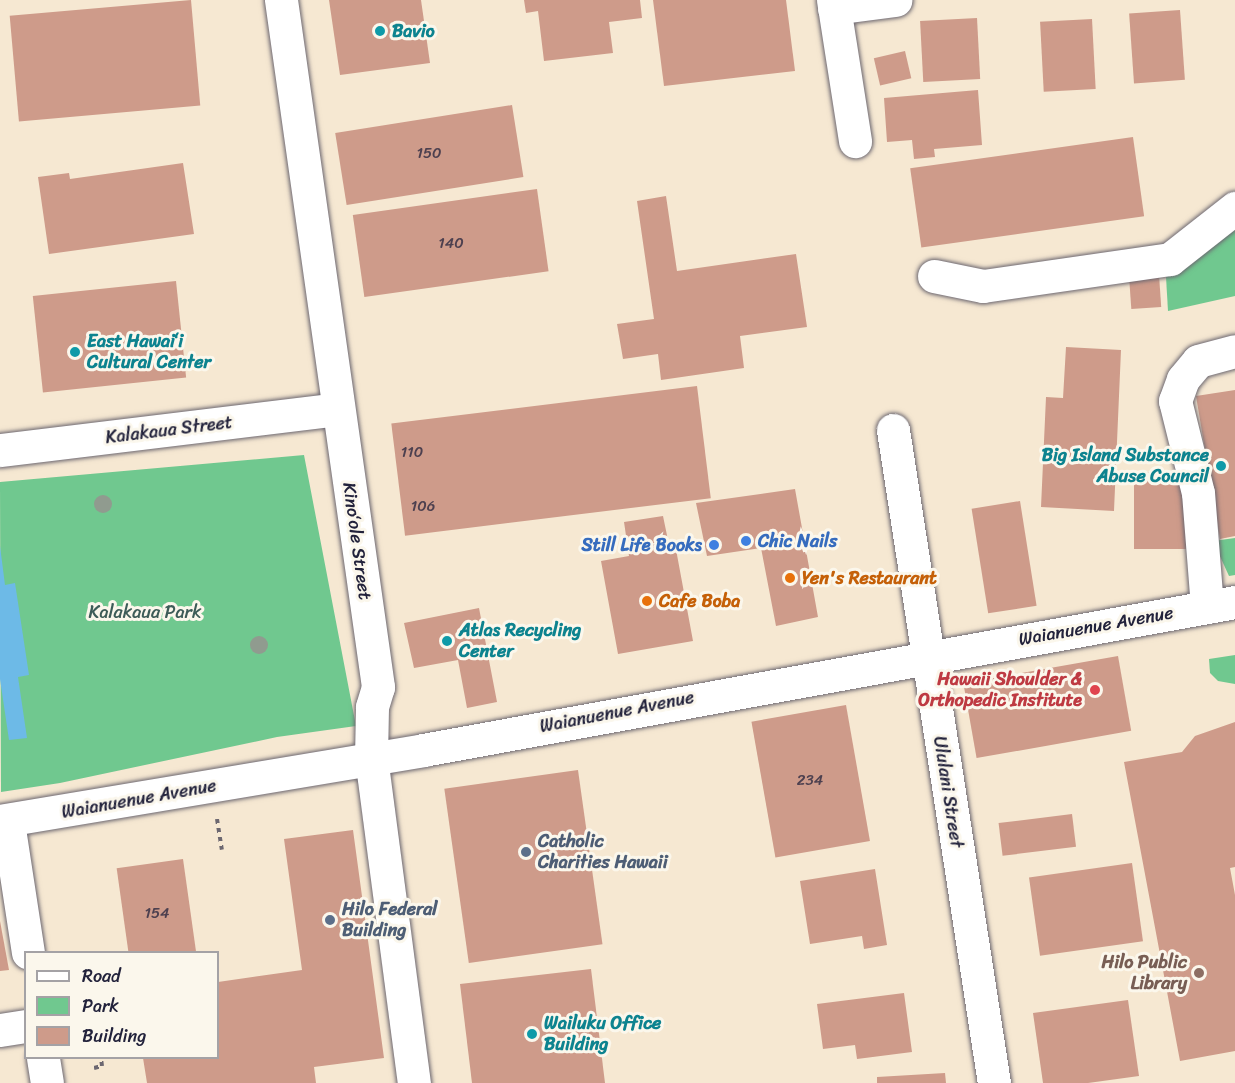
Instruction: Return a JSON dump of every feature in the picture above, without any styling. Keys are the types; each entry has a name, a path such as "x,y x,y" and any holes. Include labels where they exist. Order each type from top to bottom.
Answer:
{"street":[{"name":"Kinoʻole Street","path":"281,0 378,687 372,707 371,757 414,1083"},
{"path":"855,141 833,4 895,0"},
{"path":"934,276 984,286 1170,259 1235,208"},
{"path":"1221,604 1198,493 1174,401 1184,379 1198,361 1235,351"},
{"name":"Kalakaua Street","path":"0,450 338,409"},
{"name":"Ululani Street","path":"893,430 994,1083"},
{"name":"Waianuenue Avenue","path":"4,821 1221,604"},
{"path":"4,821 27,951"},
{"path":"0,1030 24,1026"},
{"path":"43,1059 46,1083"}],"path":[{"path":"94,1068 102,1066 100,1059"}],"green space":[{"path":"1235,223 1235,296 1168,311 1166,277"},
{"name":"Kalakaua Park","path":"304,455 356,726 277,737 60,783 1,792 0,482"},
{"path":"1235,538 1235,575 1229,576 1213,541"},
{"path":"1235,655 1235,684 1218,681 1210,673 1209,659"}],"water":[{"path":"0,546 5,585 15,583 29,675 18,677 27,738 9,740 0,679"}],"building":[{"path":"191,0 200,106 19,121 10,16"},
{"name":"Bavio","path":"329,0 421,0 430,63 340,75"},
{"path":"524,0 640,0 642,18 609,22 613,53 544,61 538,11 526,13"},
{"path":"653,0 786,0 795,71 664,86"},
{"path":"1180,10 1185,80 1134,83 1129,14"},
{"path":"977,18 980,79 923,82 920,21"},
{"path":"1092,19 1096,89 1044,92 1040,22"},
{"path":"905,51 911,78 880,85 874,58"},
{"path":"978,90 982,145 934,149 935,157 914,159 912,140 887,142 884,98"},
{"path":"512,105 523,177 347,205 335,133"},
{"path":"1133,137 1144,216 921,248 910,168"},
{"path":"183,163 194,234 49,254 38,177 69,173 70,179"},
{"path":"537,189 549,271 364,297 353,215"},
{"path":"666,196 677,271 796,254 807,327 740,336 744,368 661,380 658,354 623,359 617,324 654,319 637,201"},
{"path":"1159,275 1161,307 1131,309 1129,277"},
{"path":"176,281 186,377 43,393 33,296"},
{"path":"1066,347 1121,350 1114,511 1041,507 1046,397 1063,398"},
{"path":"697,386 711,498 405,536 391,424"},
{"name":"Big Island Substance Abuse Council","path":"1235,390 1235,536 1220,539 1196,396"},
{"path":"1134,472 1186,472 1186,549 1134,549"},
{"path":"795,489 818,617 776,626 761,548 707,556 696,503"},
{"path":"1020,501 1037,606 988,613 972,509"},
{"name":"Cafe Boba","path":"663,516 669,545 675,544 693,641 618,654 601,561 629,556 624,522"},
{"name":"Atlas Recycling Center","path":"479,608 497,702 467,708 458,660 414,668 404,623"},
{"path":"1118,656 1131,731 977,758 963,683"},
{"path":"846,705 870,841 775,858 751,722"},
{"name":"Hilo Public Library","path":"1235,722 1235,867 1230,868 1235,895 1235,1051 1180,1061 1124,762 1182,752 1195,736"},
{"path":"578,770 602,944 469,963 444,789"},
{"path":"1072,814 1076,847 1003,856 999,823"},
{"name":"Hilo Federal Building","path":"353,830 384,1058 314,1067 316,1083 147,1083 143,1059 219,1059 219,982 302,970 284,839"},
{"path":"183,859 196,951 128,951 117,868"},
{"path":"1132,863 1143,941 1040,956 1029,877"},
{"path":"875,869 887,945 864,949 862,936 810,944 800,881"},
{"path":"0,921 9,970 0,971"},
{"name":"Wailuku Office Building","path":"591,969 605,1083 472,1083 460,984"},
{"path":"904,993 912,1052 857,1059 855,1045 823,1049 817,1004"},
{"path":"1128,1000 1139,1076 1088,1083 1043,1083 1033,1013"},
{"path":"945,1073 946,1083 877,1083 877,1077"}],"place":[{"name":"Bavio","path":"380,31"},
{"name":"East Hawaiʻi Cultural Center","path":"75,352"},
{"name":"Big Island Substance Abuse Council","path":"1221,466"},
{"name":"Chic Nails","path":"746,541"},
{"name":"Still Life Books","path":"714,545"},
{"name":"Yen's Restaurant","path":"790,578"},
{"name":"Cafe Boba","path":"647,601"},
{"name":"Atlas Recycling Center","path":"447,641"},
{"name":"Hawaii Shoulder & Orthopedic Institute","path":"1095,690"},
{"name":"Catholic Charities Hawaii","path":"526,852"},
{"name":"Hilo Federal Building","path":"330,920"},
{"name":"Hilo Public Library","path":"1199,973"},
{"name":"Wailuku Office Building","path":"532,1034"}]}
